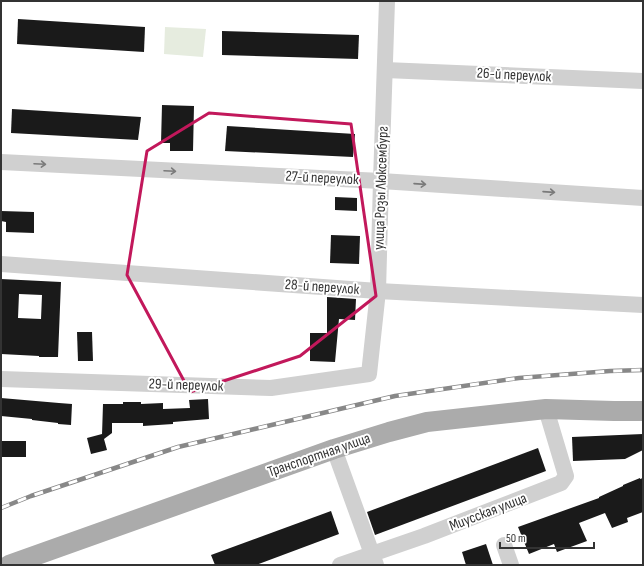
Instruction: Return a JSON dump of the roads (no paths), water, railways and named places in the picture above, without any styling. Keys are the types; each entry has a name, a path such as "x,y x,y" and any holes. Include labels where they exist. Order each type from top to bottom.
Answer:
{"main road":[{"name":"Транспортная улица","path":"9,565 32,561 334,448 427,422 546,409 643,411"}],"street":[{"name":"улица Розы Люксембург","path":"369,374 378,291 387,1"},
{"name":"26-й переулок","path":"385,70 643,82"},
{"name":"27-й переулок","path":"1,162 381,181 643,198"},
{"name":"28-й переулок","path":"1,264 378,291 643,305"},
{"name":"29-й переулок","path":"1,379 272,388 369,374"},
{"name":"Миусская улица","path":"340,565 374,560 424,536 561,483 566,476 546,409"},
{"path":"334,448 374,560"},
{"path":"504,546 511,565"}],"railway":[{"path":"1,508 31,496 178,447 395,396 519,378 643,370"}]}
